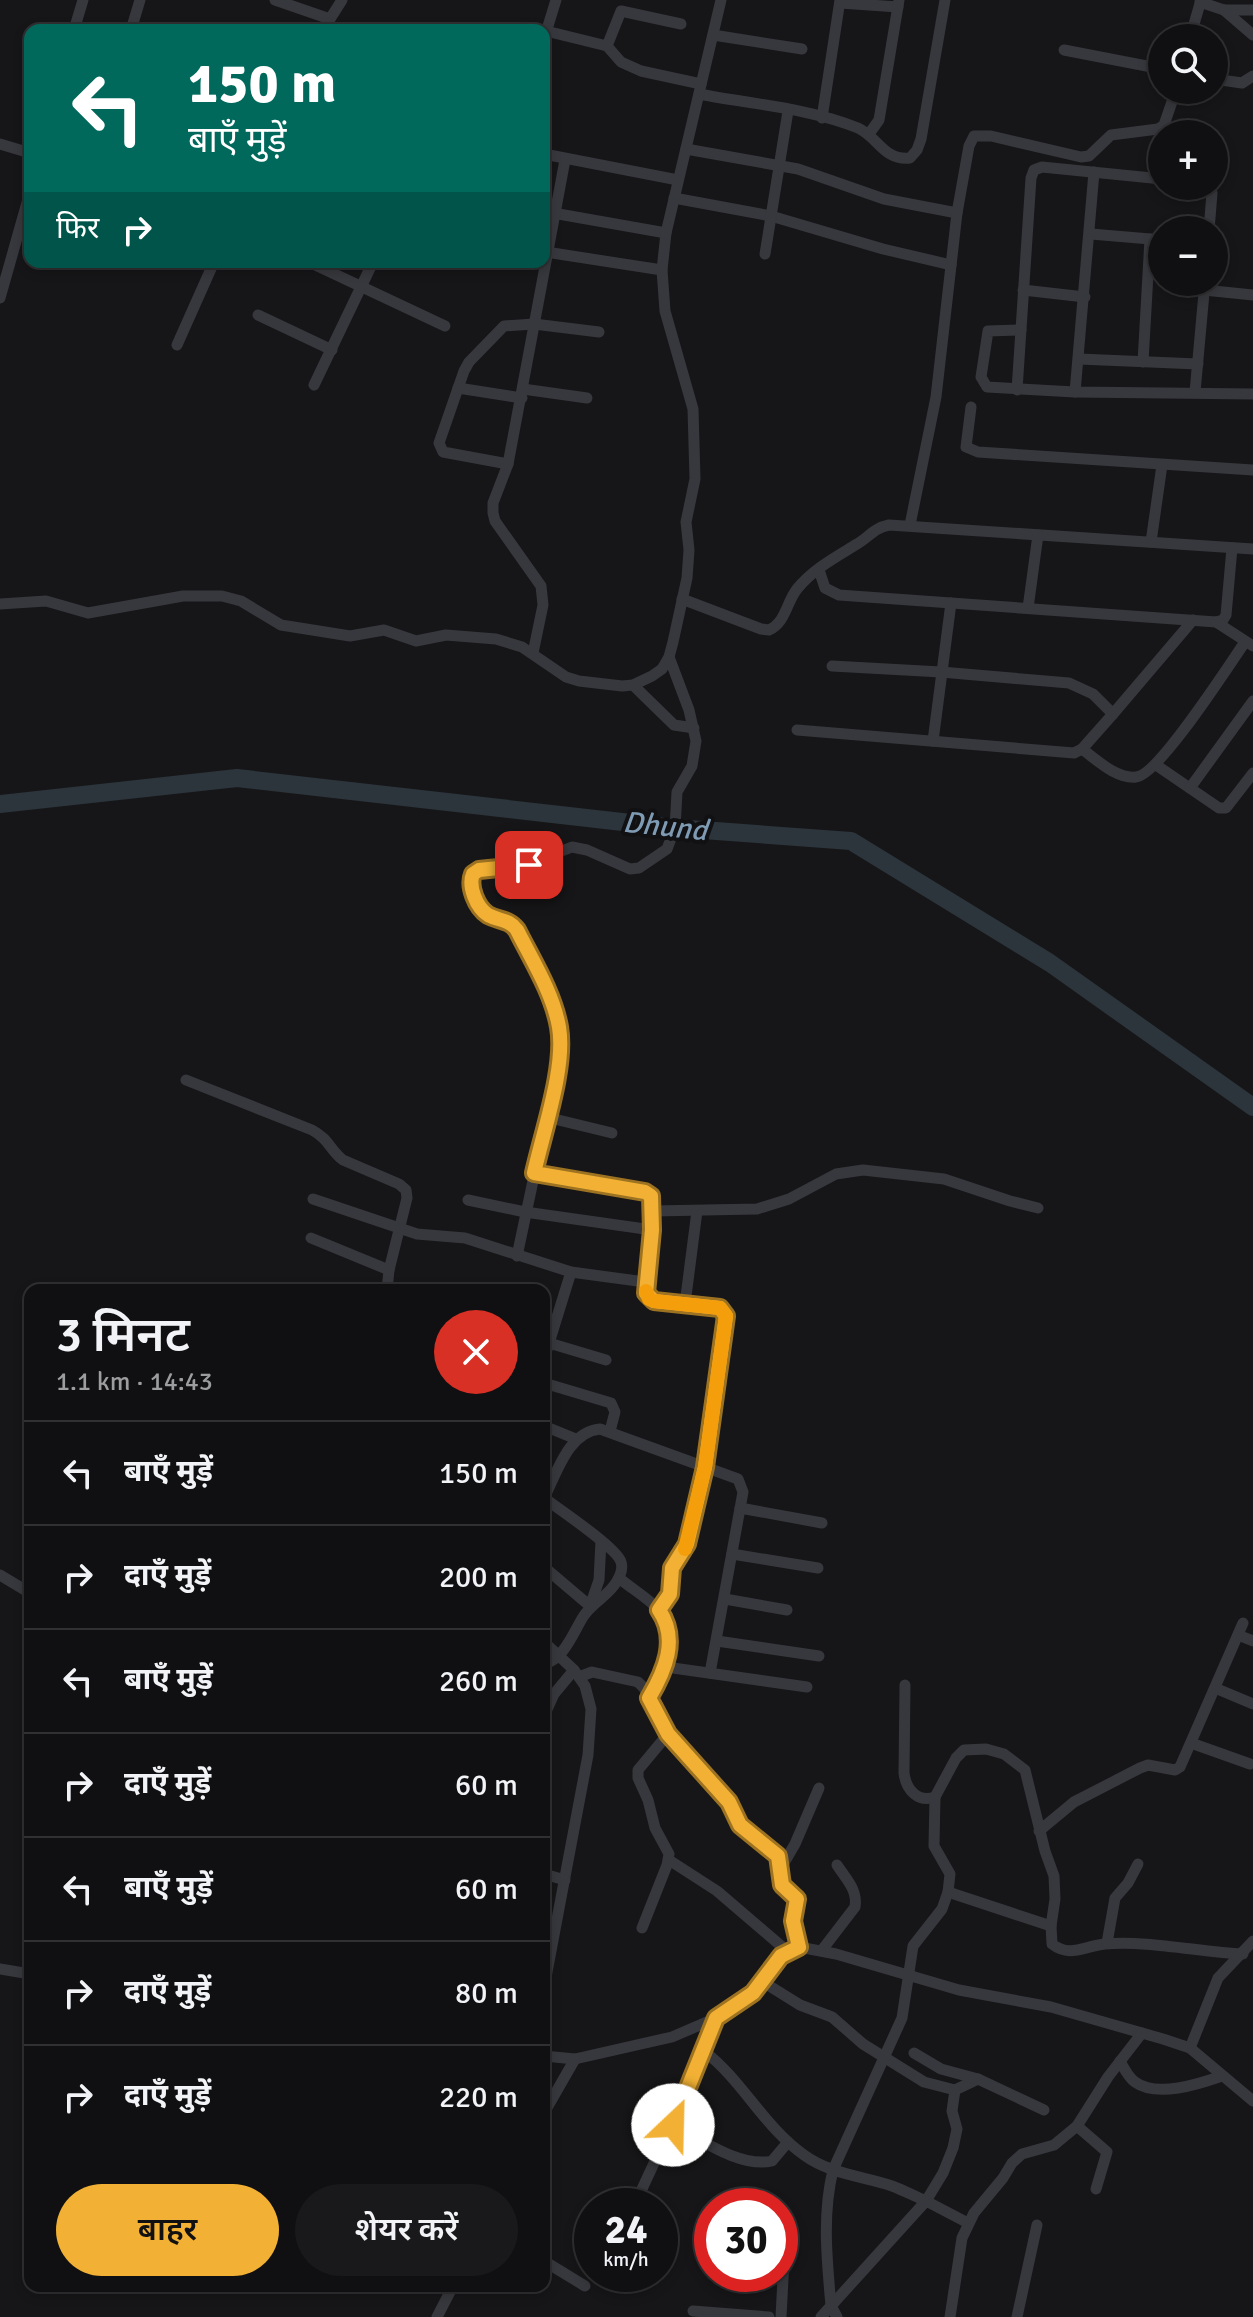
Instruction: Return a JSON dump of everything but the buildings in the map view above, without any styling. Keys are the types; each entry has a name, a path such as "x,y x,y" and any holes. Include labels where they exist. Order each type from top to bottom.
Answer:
{"street":[{"path":"76,24 83,0"},
{"path":"133,24 140,0"},
{"path":"275,0 330,19"},
{"path":"327,24 342,0"},
{"path":"548,24 556,0"},
{"path":"0,604 46,601 88,613 183,596 222,596 241,601 281,625 350,636 384,630 416,641 446,635 496,639 533,653 566,677 579,681 633,685 662,669 669,657 688,564 686,522 695,479 695,425 665,311 662,270 666,233 721,0"},
{"path":"550,36 607,46 628,66 700,89 854,127 869,134 888,154 910,158 917,150 945,0"},
{"path":"822,118 840,1 898,3 879,120 869,134"},
{"path":"1194,24 1201,1 1224,10 1253,35"},
{"path":"1224,10 1253,10"},
{"path":"607,46 621,11 681,24"},
{"path":"713,35 802,49"},
{"path":"1064,50 1148,66"},
{"path":"1228,81 1242,83 1253,76"},
{"path":"910,525 936,397 957,213 969,146 974,136 991,136 1081,157 1089,156 1111,135 1158,129 1164,125 1171,104"},
{"path":"765,254 788,111"},
{"path":"0,144 24,151"},
{"path":"686,149 810,172 884,199 957,213"},
{"path":"550,156 678,180"},
{"path":"550,230 565,160"},
{"path":"1017,390 1034,170 1042,167 1148,178"},
{"path":"1075,392 1094,172"},
{"path":"674,198 771,216 883,249 951,265"},
{"path":"0,298 5,262 24,209"},
{"path":"553,213 666,233"},
{"path":"1091,234 1148,239"},
{"path":"550,253 662,270"},
{"path":"177,345 211,268"},
{"path":"322,268 445,326"},
{"path":"314,385 370,268"},
{"path":"533,653 543,605 541,586 495,521 493,503 508,464 543,268"},
{"path":"1023,290 1085,297"},
{"path":"1228,290 1253,295"},
{"path":"1143,362 1150,296"},
{"path":"1195,392 1203,296"},
{"path":"258,315 332,350"},
{"path":"508,464 440,449 439,443 469,362 498,330 511,324 599,332"},
{"path":"1021,330 988,331 981,377 987,387 1075,392 1253,394"},
{"path":"1079,359 1198,364"},
{"path":"458,388 587,398"},
{"path":"971,407 965,440 970,450 1253,470"},
{"path":"1151,542 1162,465"},
{"path":"682,599 769,630 781,620 794,592 835,555 880,527 910,525 1253,549"},
{"path":"1028,608 1038,535"},
{"path":"819,570 825,588 839,595 1216,622 1223,620 1228,610 1232,548"},
{"path":"933,741 951,603"},
{"path":"797,730 1066,753 1082,749 1193,620"},
{"path":"1082,749 1105,766 1128,776 1139,777 1156,765 1249,644 1216,622"},
{"path":"517,1256 560,1054 559,1024 517,930 511,923 490,916 483,910 470,881 479,870 521,867 572,847 587,850 630,869 639,868 667,849 673,837 677,792 695,755 694,728 669,657"},
{"path":"832,666 1069,683 1093,694 1113,714"},
{"path":"633,685 674,725 694,728"},
{"path":"1190,788 1253,701"},
{"path":"1156,765 1219,808 1226,808 1253,773"},
{"path":"186,1080 312,1130 329,1141 343,1160 399,1184 406,1190 407,1198 388,1284"},
{"path":"546,1117 612,1133"},
{"path":"653,1211 757,1209 789,1199 836,1174 863,1170 944,1179 1038,1208"},
{"path":"534,1173 645,1192 651,1196 652,1230 645,1282 649,1299 720,1308 726,1316 705,1467 687,1544 672,1568 670,1594 659,1610"},
{"path":"313,1199 422,1235 465,1238 571,1272 645,1282"},
{"path":"468,1200 525,1212 652,1230"},
{"path":"685,1304 697,1211"},
{"path":"311,1238 389,1270"},
{"path":"550,1340 571,1272"},
{"path":"550,1343 606,1360"},
{"path":"550,1385 611,1403 615,1412 610,1431"},
{"path":"550,1428 576,1439"},
{"path":"550,1487 576,1439 592,1430 610,1431 738,1479 743,1492 710,1673"},
{"path":"550,1503 611,1549 621,1563 619,1578 607,1594 590,1606"},
{"path":"740,1508 822,1523"},
{"path":"550,1662 563,1650 590,1606 599,1580 601,1541"},
{"path":"732,1554 818,1568"},
{"path":"550,1572 590,1606"},
{"path":"0,1575 24,1589"},
{"path":"619,1578 659,1610 669,1627 666,1667 649,1698"},
{"path":"725,1599 787,1610"},
{"path":"1039,1831 1074,1802 1140,1768 1148,1765 1175,1770 1180,1767 1240,1629 1253,1641"},
{"path":"717,1641 819,1656"},
{"path":"550,1645 563,1650 583,1673 590,1698 591,1726 565,1880 550,1932"},
{"path":"666,1667 807,1687"},
{"path":"550,1703 554,1694 583,1673 638,1682 668,1734 729,1802 746,1832 778,1856 782,1885 797,1899 793,1949 753,1993 716,2018 672,2037 575,2059 550,2057"},
{"path":"905,1685 905,1783 914,1795 929,1799 935,1797"},
{"path":"1215,1688 1253,1704"},
{"path":"642,1928 669,1854 655,1828 638,1778 641,1764 668,1734"},
{"path":"1191,1743 1250,1764"},
{"path":"834,2312 825,2223 833,2170 902,2018 913,1946 942,1909 948,1892 950,1874 934,1846 935,1797 956,1758 964,1750 986,1749 1004,1754 1025,1770 1039,1831 1054,1876 1052,1944 1060,1950 1073,1952 1107,1943 1243,1954"},
{"path":"781,1868 819,1788"},
{"path":"669,1860 717,1891 793,1949 822,1950 959,1990 1051,2007 1190,2048 1253,2101"},
{"path":"1107,1943 1115,1898 1138,1864"},
{"path":"822,1950 855,1907 855,1893 837,1865"},
{"path":"550,1876 565,1880"},
{"path":"948,1892 1051,1926"},
{"path":"1190,2048 1218,1978 1253,1941"},
{"path":"0,1969 24,1973"},
{"path":"763,1982 800,2005 832,2017 863,2044 924,2082 955,2090 978,2079"},
{"path":"643,2188 673,2125 716,2018"},
{"path":"950,2317 962,2238 968,2223 1022,2154 1054,2145 1077,2126 1142,2033"},
{"path":"704,2051 730,2075 788,2142 806,2156 833,2170 888,2185 968,2223"},
{"path":"914,2053 941,2069 978,2079 1044,2110"},
{"path":"550,2103 575,2059"},
{"path":"1120,2061 1137,2084 1156,2088 1190,2085 1222,2076"},
{"path":"821,2317 834,2312 926,2201 943,2173 957,2129 952,2111 955,2090"},
{"path":"673,2125 730,2153 757,2162 772,2161 788,2142"},
{"path":"1077,2126 1107,2152 1096,2189"},
{"path":"1017,2317 1037,2225"},
{"path":"550,2265 574,2279"},
{"path":"437,2317 450,2292"},
{"path":"781,2317 782,2292"},
{"path":"693,2311 769,2317"}],"waterway":[{"name":"Dhund","path":"0,804 237,778 675,828 851,841 1050,963 1253,1107"}],"slow traffic":[{"path":"646,1291 649,1299 654,1301 720,1308 726,1316 705,1467 685,1549"}],"route":[{"path":"529,865 479,870 470,881 483,910 490,916 511,923 517,930 559,1024 560,1054 534,1173 645,1192 651,1196 652,1230 645,1282 649,1299 720,1308 726,1316 705,1467 687,1544 672,1568 670,1594 659,1610 669,1627 666,1667 649,1698 668,1734 729,1802 740,1825 778,1856 782,1885 794,1895 798,1904 793,1921 799,1947 781,1956 753,1993 716,2018 673,2125"}]}
